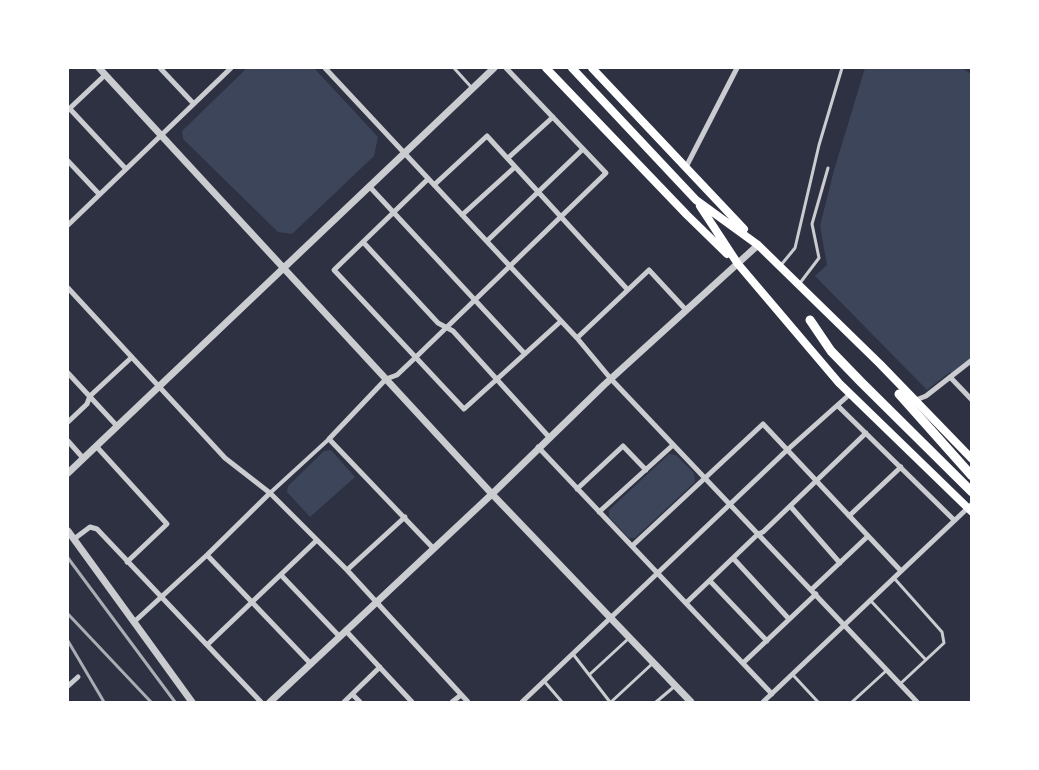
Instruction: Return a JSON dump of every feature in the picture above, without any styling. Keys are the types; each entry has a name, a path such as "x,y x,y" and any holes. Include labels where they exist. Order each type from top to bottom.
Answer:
{"highway":[{"path":"810,320 831,351 853,375 972,492"},
{"path":"899,394 972,476"}],"main road":[{"path":"546,68 687,215 738,264 850,394 970,508"},
{"path":"572,68 696,200 758,245"},
{"path":"592,68 758,245 916,400 972,459"},
{"path":"696,200 738,264"}],"street":[{"path":"99,68 492,494 691,702"},
{"path":"160,68 193,103"},
{"path":"68,225 231,68"},
{"path":"325,68 577,338 611,380 917,702"},
{"path":"68,472 494,68"},
{"path":"134,622 329,439 386,379 397,375 511,267 606,173 506,68"},
{"path":"686,167 737,68"},
{"path":"105,75 69,109 125,168"},
{"path":"508,158 553,117"},
{"path":"434,185 487,136 627,289"},
{"path":"487,241 583,149"},
{"path":"68,161 99,194"},
{"path":"462,215 516,167"},
{"path":"428,180 334,270 464,409 560,322"},
{"path":"369,186 525,354"},
{"path":"363,242 438,323 453,331 549,437"},
{"path":"270,702 492,494 538,447 758,245"},
{"path":"577,338 649,270 686,310"},
{"path":"68,288 225,458 270,493 347,570 468,702"},
{"path":"68,422 87,404 90,396 132,357"},
{"path":"916,400 926,396 972,360"},
{"path":"68,373 117,426"},
{"path":"950,377 972,400"},
{"path":"522,702 612,619 786,451 850,394"},
{"path":"838,406 954,520"},
{"path":"632,546 762,424 901,571"},
{"path":"686,603 758,534 764,532 791,507 866,433"},
{"path":"329,439 434,549"},
{"path":"68,441 83,458"},
{"path":"599,512 674,445"},
{"path":"96,446 167,524 127,562"},
{"path":"577,489 623,446 646,470"},
{"path":"538,447 743,663 771,697"},
{"path":"849,516 901,467"},
{"path":"791,507 840,563"},
{"path":"763,702 771,697 954,520 970,508"},
{"path":"347,570 405,517"},
{"path":"74,539 90,527 97,529 261,702"},
{"path":"68,531 192,702"},
{"path":"743,663 789,619 867,537"},
{"path":"207,645 316,540"},
{"path":"207,555 311,664"},
{"path":"733,558 789,619"},
{"path":"281,575 340,637"},
{"path":"710,581 766,641"},
{"path":"346,631 412,702"},
{"path":"344,702 380,667"},
{"path":"68,686 78,676"},
{"path":"352,695 360,702"},
{"path":"452,702 461,695"}],"lane":[{"path":"454,68 472,88"},
{"path":"779,266 795,248 819,145 842,68"},
{"path":"798,285 819,258 812,224 828,168"},
{"path":"894,578 942,632 944,643 900,684"},
{"path":"871,601 926,660"},
{"path":"589,675 630,638"},
{"path":"573,654 610,702 654,663"},
{"path":"852,702 887,670"},
{"path":"793,675 818,702"},
{"path":"544,681 562,702"},
{"path":"656,702 675,686"}],"shaded area":[{"path":"247,68 314,68 378,137 374,156 292,234 278,232 183,139 182,131"},
{"path":"865,68 962,68 971,74 971,364 955,377 950,372 927,390 815,276 827,265 820,226 834,170"},
{"path":"331,450 355,477 310,517 287,492 288,486 324,451"},
{"path":"669,454 676,455 694,473 695,482 635,538 629,538 609,517 609,510"}],"railway":[{"path":"68,558 175,702"},
{"path":"68,614 151,702"},
{"path":"68,641 104,702"}]}
